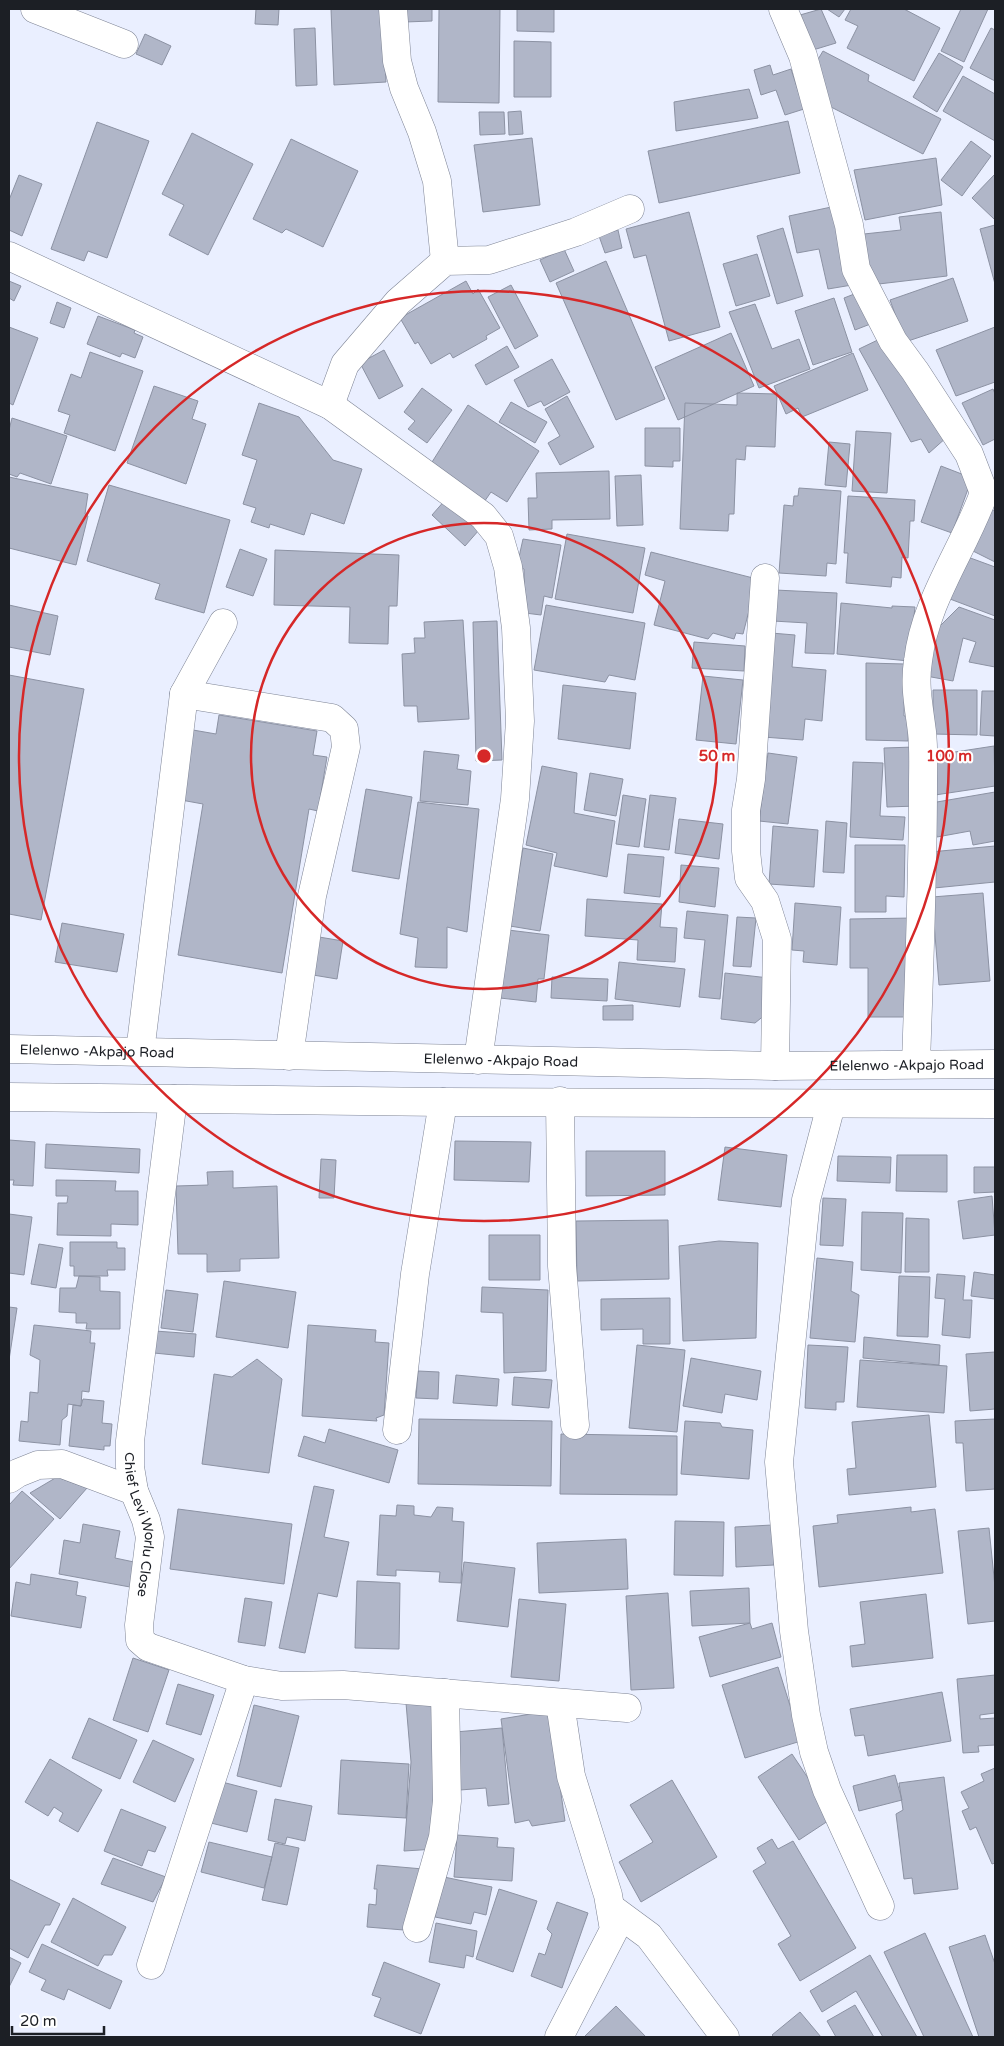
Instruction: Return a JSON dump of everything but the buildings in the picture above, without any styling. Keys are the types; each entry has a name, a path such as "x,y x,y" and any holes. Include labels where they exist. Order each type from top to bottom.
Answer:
{"street":[{"path":"35,9 124,44"},
{"path":"393,9 398,61 404,88 422,132 437,181 445,261"},
{"path":"783,9 802,56 849,225 856,269 893,341 915,371 969,454 984,493 974,518 958,547 927,620 918,660 916,701 922,734 923,846 916,1064"},
{"path":"330,405 345,364 398,302 445,261 489,260 576,232 630,209"},
{"path":"9,256 330,405 483,516 498,536 508,567 516,628 520,722 515,799 478,1060"},
{"path":"766,578 751,779 746,810 746,851 749,878 765,901 777,940 775,1066"},
{"path":"140,1052 184,694 224,623"},
{"path":"184,694 332,718 344,729 346,747 312,896 289,1056"},
{"name":"Elelenwo -Akpajo Road","path":"9,1049 775,1066 995,1064"},
{"path":"9,1097 443,1102 995,1104"},
{"name":"Chief Levi Worlu Close","path":"173,1099 130,1441 130,1467 134,1491 146,1520 150,1536 139,1625 140,1640 148,1647 244,1680 282,1686 343,1685 628,1708"},
{"path":"560,1101 562,1266 574,1425"},
{"path":"397,1430 415,1274 443,1102"},
{"path":"831,1104 806,1200 779,1462 794,1631 806,1715 814,1752 828,1790 880,1906"},
{"path":"9,1479 38,1465 62,1464 134,1491"},
{"path":"151,1965 244,1680"},
{"path":"417,1928 443,1837 447,1802 445,1693"},
{"path":"559,2037 614,1930 611,1908 571,1776 560,1702"},
{"path":"611,1908 649,1936 725,2037"}]}
